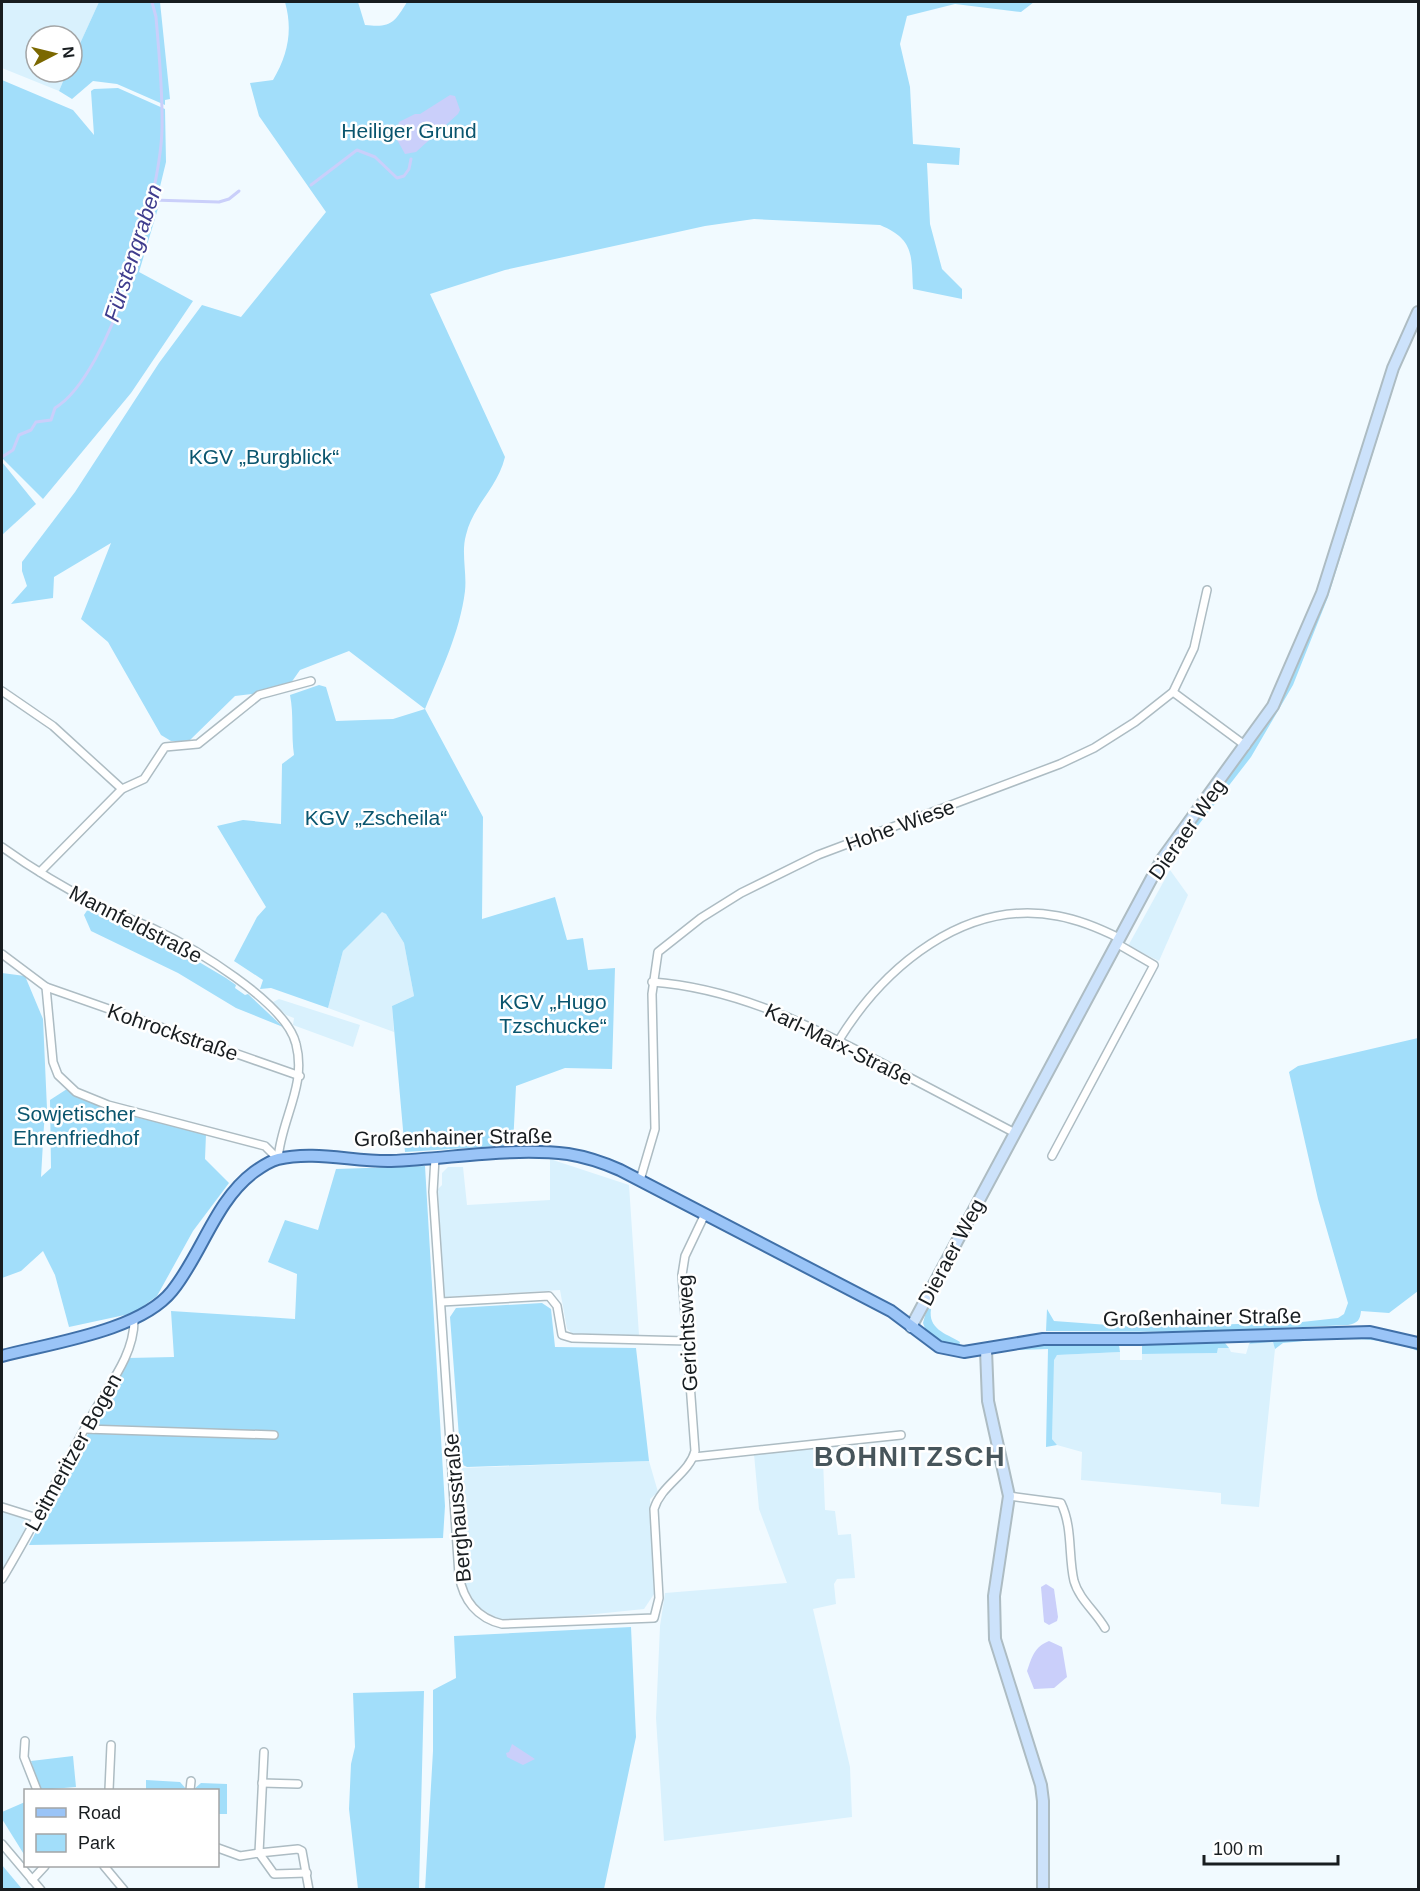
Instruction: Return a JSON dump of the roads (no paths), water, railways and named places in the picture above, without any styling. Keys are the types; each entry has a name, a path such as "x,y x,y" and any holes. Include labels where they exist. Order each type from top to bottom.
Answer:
{"main road":[{"name":"Dieraer Weg","path":"911,1327 1162,859 1247,746 1274,706 1322,593 1393,368 1419,312"},
{"name":"Großenhainer Straße","path":"2,1356 134,1321 158,1306 171,1292 231,1195 253,1172 278,1159 311,1156 368,1161 507,1153 566,1154 594,1158 883,1307 939,1347 964,1352 1043,1339 1140,1339 1370,1332 1419,1344"},
{"path":"986,1350 990,1410 1010,1496 994,1596 995,1639 1042,1793 1043,1890"}],"street":[{"name":"Hohe Wiese","path":"640,1180 655,1128 652,982 655,961 665,944 741,893 818,855 1060,764 1104,741 1173,692 1194,648 1207,590"},
{"path":"40,872 122,789 144,779 165,747 198,744 259,695 311,681"},
{"path":"2,691 53,726 122,789"},
{"path":"1173,692 1247,746"},
{"name":"Mannfeldstraße","path":"2,847 40,872 104,908 155,930 259,995 286,1022 296,1044 300,1076 294,1104 280,1140 278,1159"},
{"path":"839,1041 859,1007 886,978 915,954 962,927 1017,914 1037,914 1089,924 1154,965 1052,1156"},
{"name":"Kohrockstraße","path":"2,954 46,987 300,1076"},
{"name":"Karl-Marx-Straße","path":"652,982 693,986 737,997 780,1013 839,1041 1015,1133"},
{"path":"46,987 53,1062 58,1075 76,1092 108,1105 265,1146 278,1159"},
{"name":"Berghausstraße","path":"435,1158 433,1192 459,1575 465,1596 473,1608 484,1618 502,1624 517,1625 654,1618 659,1589 654,1509 660,1496 694,1456"},
{"name":"Gerichtsweg","path":"694,1456 683,1266 689,1245 705,1214"},
{"path":"441,1302 549,1296 557,1306 562,1335 572,1338 687,1341"},
{"name":"Leitmeritzer Bogen","path":"2,1579 130,1347 134,1334 134,1321"},
{"path":"85,1428 274,1435"},
{"path":"694,1456 901,1435"},
{"path":"1010,1496 1061,1503 1071,1534 1074,1580 1077,1591 1105,1628"},
{"path":"2,1508 37,1518"},
{"path":"25,1742 24,1757 36,1789"},
{"path":"109,1789 111,1745"},
{"path":"264,1752 259,1853 274,1874 307,1873"},
{"path":"190,1789 191,1781"},
{"path":"262,1783 298,1784"},
{"path":"2,1844 41,1890"},
{"path":"219,1848 240,1856 298,1849 304,1854 309,1890"},
{"path":"32,1880 44,1867"},
{"path":"105,1867 124,1890"}],"waterway":[{"name":"Fürstengraben","path":"2,457 13,450 19,435 31,430 36,422 51,420 55,408 76,389 95,359 129,281 152,196 162,130 156,17 152,2"},
{"path":"311,185 357,150 375,157 397,178 404,176 409,169 411,159"},
{"path":"152,200 219,202 229,199 239,191"}],"district":[{"name":"BOHNITZSCH","path":"910,1457"}],"park label":[{"name":"Heiliger Grund","path":"409,130"},
{"name":"KGV „Burgblick“","path":"264,456"},
{"name":"KGV „Zscheila“","path":"376,817"},
{"name":"KGV „Hugo Tzschucke“","path":"553,1013"},
{"name":"Sowjetischer Ehrenfriedhof","path":"76,1125"}]}
